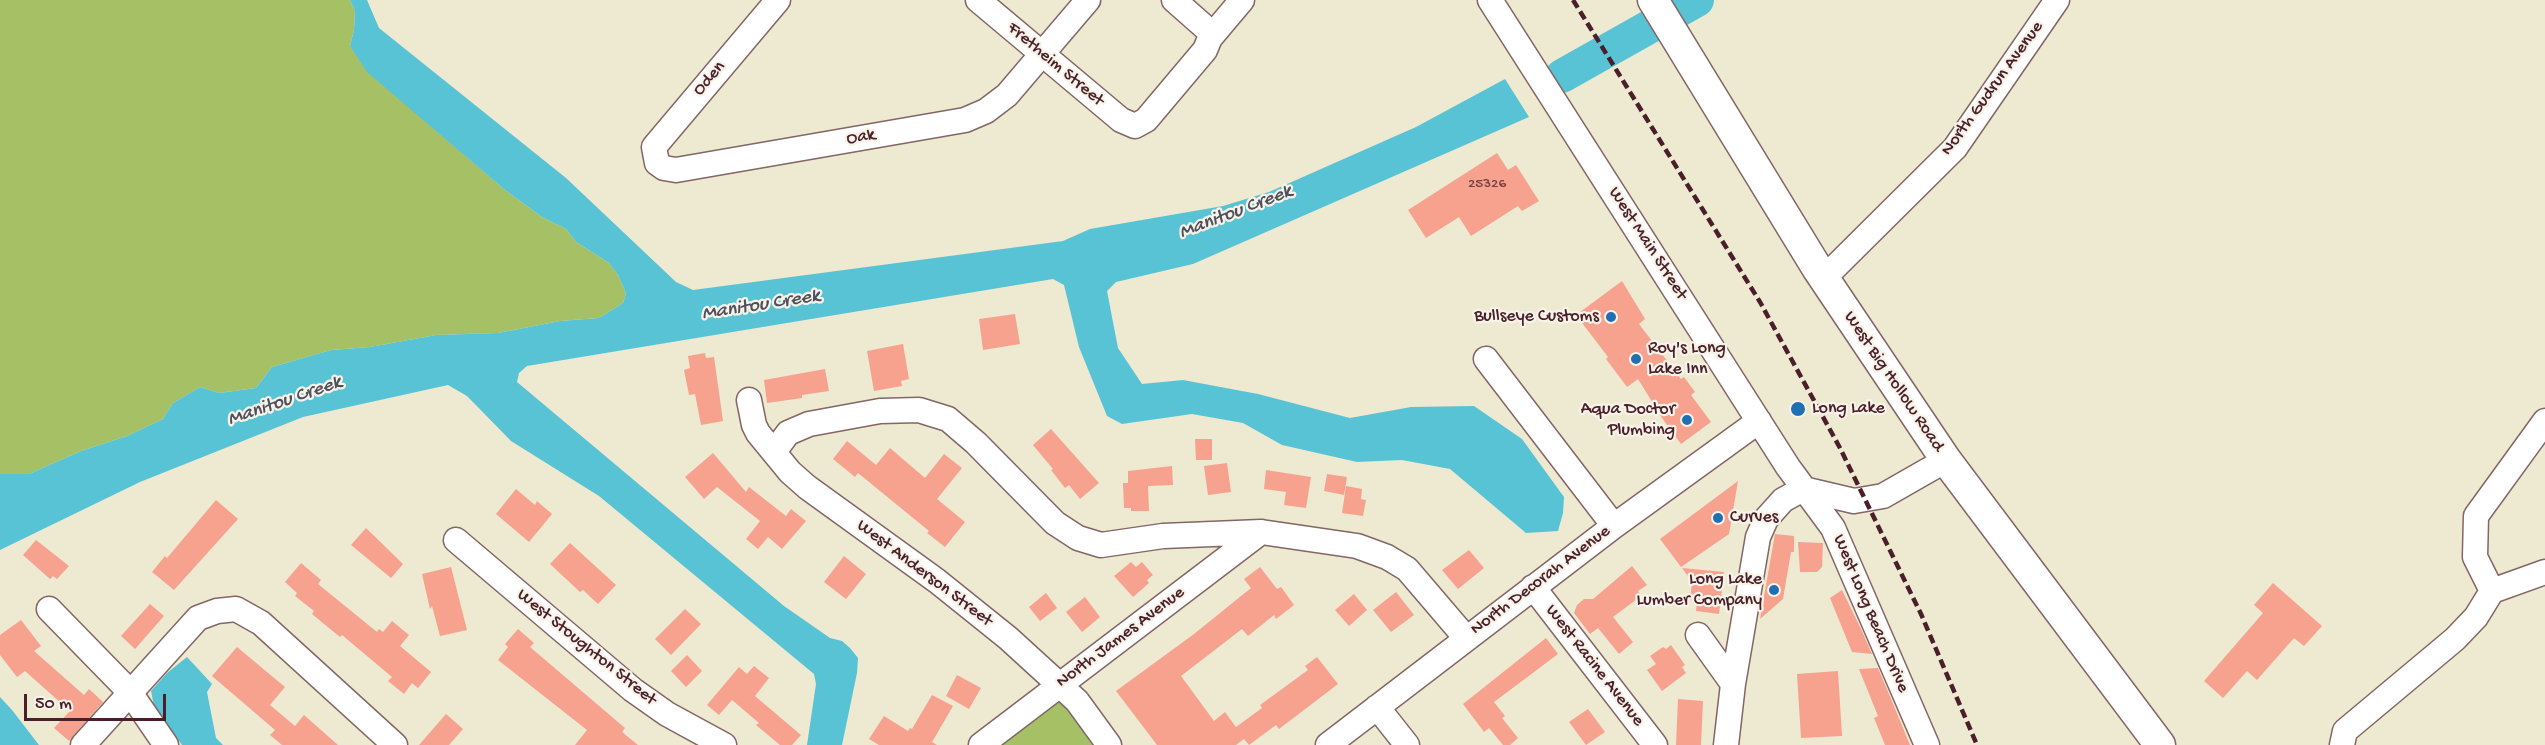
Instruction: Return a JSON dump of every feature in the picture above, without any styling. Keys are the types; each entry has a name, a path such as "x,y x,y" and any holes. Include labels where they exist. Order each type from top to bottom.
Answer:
{"main road":[{"name":"West Big Hollow Road","path":"1653,0 1824,278 1946,460 2160,745"}],"street":[{"name":"Oden","path":"657,163 654,147 666,130 778,0"},
{"name":"Fretheim Street","path":"978,0 1121,120 1135,126 1146,120 1205,50 1210,38"},
{"name":"Oak","path":"657,163 664,168 676,170 965,120 986,111 1007,95 1088,0"},
{"path":"1174,0 1208,30 1210,38"},
{"path":"1210,38 1242,0"},
{"name":"West Main Street","path":"1490,0 1803,489"},
{"name":"North Gudrun Avenue","path":"1824,278 1955,148 2057,0"},
{"path":"1486,359 1614,526"},
{"name":"West Anderson Street","path":"749,400 754,425 774,452 807,487 937,582 1008,638 1077,701 1109,745"},
{"path":"774,452 788,433 809,424 880,411 919,410 948,419 976,443 1055,523 1078,538 1101,544 1163,536 1261,532 1357,546 1388,556 1407,569 1466,638"},
{"name":"North Decorah Avenue","path":"1328,745 1614,526 1759,421"},
{"path":"2492,591 2475,557 2476,516 2545,421"},
{"path":"1726,745 1758,537 1766,519 1782,500 1803,489 1854,501 1882,496 1946,460"},
{"name":"West Long Beach Drive","path":"1803,489 1833,528 1927,745"},
{"name":"North James Avenue","path":"981,745 1261,532"},
{"name":"West Stoughton Street","path":"456,540 633,690 667,714 724,745"},
{"path":"2337,740 2455,639 2476,617 2492,591 2545,572"},
{"name":"West Racine Avenue","path":"1533,587 1655,745"},
{"path":"49,609 129,691 166,745"},
{"path":"82,745 198,618 217,611 236,609 261,622 396,745"},
{"path":"1698,635 1734,684"},
{"path":"1377,707 1407,745"}],"green space":[{"path":"0,0 350,0 355,11 350,46 438,132 505,190 542,217 566,229 576,242 609,263 618,275 626,293 623,303 599,318 560,321 498,333 436,335 370,347 331,350 272,367 256,388 219,393 200,387 173,403 163,419 127,436 81,451 29,474 0,474"},
{"path":"1059,685 1109,745 981,745"}],"water":[{"path":"350,0 367,0 379,28 566,178 676,282 693,290 1063,241 1090,229 1223,206 1269,192 1416,127 1505,79 1529,117 1193,264 1116,282 1107,291 1118,348 1142,384 1183,380 1258,394 1350,418 1411,407 1474,406 1522,439 1564,497 1558,531 1526,533 1450,469 1402,460 1357,462 1282,445 1243,423 1192,414 1122,424 1107,416 1079,347 1064,285 1053,279 527,366 519,373 517,382 784,606 830,638 842,641 850,648 858,658 857,673 842,745 807,745 816,684 814,674 599,496 511,441 467,396 448,385 303,417 140,482 0,550 0,474 29,474 81,451 127,436 163,419 173,403 200,387 219,393 256,388 272,367 331,350 370,347 436,335 498,333 560,321 599,318 623,303 626,293 618,275 609,263 576,242 566,229 542,217 505,190 367,72 350,46 355,11"},
{"path":"187,657 212,684 207,692 216,738 223,745 182,745 154,706 151,691 167,673"},
{"path":"0,697 12,710 39,745 0,745"}],"building":[{"path":"1497,153 1508,170 1516,165 1539,201 1522,211 1518,206 1471,236 1459,217 1426,238 1408,210"},
{"path":"1622,281 1645,319 1639,324 1681,379 1684,377 1695,392 1691,395 1711,422 1681,444 1638,379 1627,387 1606,359 1608,357 1576,315"},
{"path":"1015,314 1020,344 983,350 979,319"},
{"path":"903,344 909,379 901,381 902,386 874,391 867,351"},
{"path":"705,353 706,358 714,357 723,421 701,425 695,394 689,395 684,370 690,368 688,356"},
{"path":"825,369 829,391 767,403 764,380"},
{"path":"1051,429 1099,483 1080,499 1069,485 1065,488 1033,445"},
{"path":"1195,439 1212,439 1212,460 1196,460"},
{"path":"847,441 876,465 890,448 925,478 944,454 962,468 937,499 965,522 945,547 927,533 929,531 858,473 855,477 833,459"},
{"path":"713,453 746,492 749,487 786,516 791,509 806,521 782,549 768,537 758,549 746,539 760,521 717,487 704,499 685,477"},
{"path":"1227,463 1231,492 1208,495 1204,466"},
{"path":"1172,466 1173,485 1148,486 1149,511 1131,511 1131,508 1124,508 1123,483 1128,483 1128,471"},
{"path":"1266,470 1311,477 1306,508 1284,505 1286,492 1264,489"},
{"path":"1327,474 1347,477 1344,495 1324,491"},
{"path":"1738,481 1729,534 1681,567 1660,539"},
{"path":"1346,486 1362,489 1361,499 1366,500 1363,516 1342,513"},
{"path":"516,489 535,505 537,501 552,514 529,542 496,514"},
{"path":"216,500 238,519 174,590 152,572 165,556 167,558"},
{"path":"366,528 403,564 391,578 351,545"},
{"path":"1775,534 1794,536 1794,552 1791,552 1783,599 1760,619"},
{"path":"36,540 69,566 57,579 53,576 50,579 23,555"},
{"path":"1798,542 1823,543 1822,567 1817,572 1800,572"},
{"path":"570,543 616,585 598,604 583,590 580,592 550,564"},
{"path":"1469,550 1484,568 1458,589 1442,570"},
{"path":"844,556 866,574 846,599 824,582"},
{"path":"1131,562 1136,567 1142,562 1153,575 1147,580 1149,583 1133,597 1114,576"},
{"path":"301,563 321,580 318,584 377,632 379,629 383,632 392,621 409,635 400,646 431,672 418,688 412,683 404,694 388,681 392,677 342,635 340,637 312,614 314,611 295,596 297,593 285,582"},
{"path":"1632,566 1647,585 1638,591 1641,596 1613,617 1633,642 1619,654 1598,628 1590,634 1574,613 1577,605 1584,599 1593,599"},
{"path":"451,567 467,630 440,636 432,606 430,609 422,574"},
{"path":"1260,567 1277,589 1281,587 1294,605 1276,619 1274,615 1248,636 1242,629 1181,676 1214,721 1225,712 1236,727 1262,708 1260,705 1308,670 1305,666 1317,657 1338,684 1279,729 1276,725 1249,745 1244,739 1236,745 1157,745 1116,691 1194,634 1251,588 1244,579"},
{"path":"1682,568 1724,572 1719,614 1696,611 1697,601 1690,600 1692,582"},
{"path":"2273,583 2322,626 2304,646 2294,638 2257,680 2247,671 2223,698 2204,681 2263,613 2254,605"},
{"path":"1842,590 1872,654 1852,652 1830,598"},
{"path":"1396,592 1414,615 1391,632 1373,610"},
{"path":"1046,593 1057,608 1040,621 1029,607"},
{"path":"1354,594 1367,610 1349,626 1335,610"},
{"path":"1085,597 1100,617 1082,632 1066,612"},
{"path":"150,604 164,616 135,649 121,636"},
{"path":"685,609 701,624 671,655 655,639"},
{"path":"21,620 41,646 34,651 84,695 89,689 103,702 69,741 54,728 70,711 25,671 17,677 0,655 0,635"},
{"path":"518,629 534,643 530,647 625,728 622,732 638,745 575,745 587,730 498,660 508,647 505,644"},
{"path":"1546,638 1558,654 1494,702 1505,716 1502,718 1518,738 1510,745 1503,745 1489,728 1484,732 1463,704"},
{"path":"1671,645 1685,665 1682,667 1686,673 1662,691 1647,670 1656,664 1650,656 1663,647 1666,649"},
{"path":"237,647 285,687 270,705 295,726 304,715 338,745 282,745 270,735 275,730 212,676"},
{"path":"687,655 702,671 686,687 671,671"},
{"path":"754,666 769,678 755,696 801,735 792,745 780,745 756,725 759,723 732,700 719,715 707,705 739,667 747,674"},
{"path":"1878,668 1910,745 1885,745 1874,718 1878,716 1859,669"},
{"path":"1838,671 1842,736 1801,738 1797,674"},
{"path":"957,675 981,688 969,709 946,696"},
{"path":"932,695 953,706 932,742 937,745 879,745 869,739 884,716 908,731 912,729"},
{"path":"1678,699 1703,701 1701,745 1676,745"},
{"path":"1588,709 1605,732 1586,745 1569,722"},
{"path":"446,714 463,729 449,745 419,745"}],"waterway":[{"name":"Manitou Creek","path":"1562,76 1697,0"}],"railway":[{"path":"1573,0 1760,302 1840,448 1921,614 1977,745"}],"place":[{"name":"Bullseye Customs","path":"1611,317"},
{"name":"Roy's Long Lake Inn","path":"1636,359"},
{"name":"Long Lake","path":"1798,409"},
{"name":"Aqua Doctor Plumbing","path":"1687,420"},
{"name":"Curves","path":"1718,518"},
{"name":"Long Lake Lumber Company","path":"1774,590"}]}
